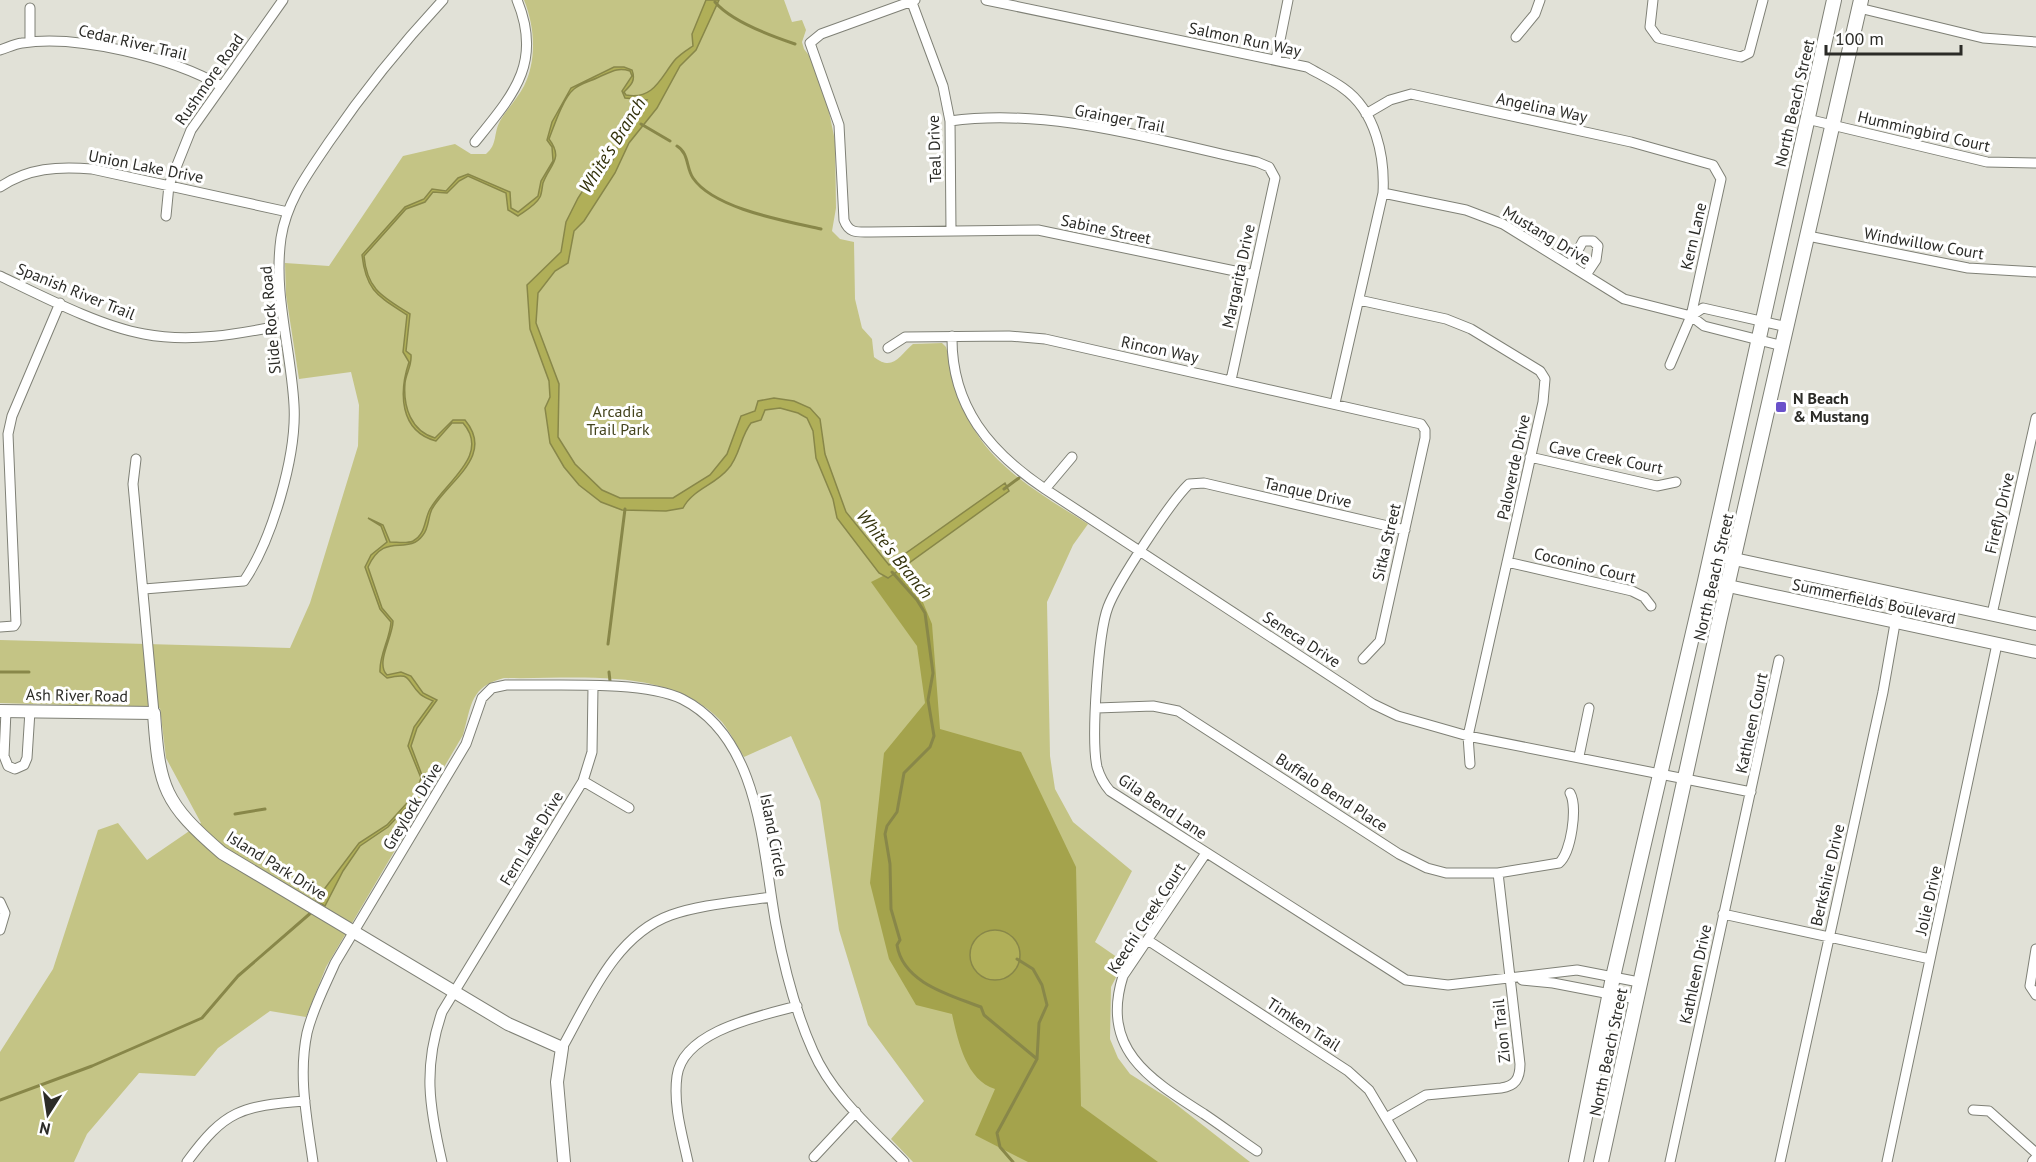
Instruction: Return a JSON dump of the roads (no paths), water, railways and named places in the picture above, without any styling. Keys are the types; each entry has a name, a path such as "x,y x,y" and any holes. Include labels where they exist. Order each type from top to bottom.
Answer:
{"main road":[{"name":"North Beach Street","path":"1576,1162 1613,977 1705,581 1834,0"},
{"name":"North Beach Street","path":"1601,1162 1727,586 1860,4"}],"street":[{"name":"Rushmore Road","path":"166,216 169,185 190,130 283,0"},
{"name":"Slide Rock Road","path":"144,589 244,581 259,559 293,446 294,406 278,267 288,212 298,188 358,99 399,47 443,0"},
{"path":"476,142 511,97 521,75 528,39 527,23 517,0"},
{"name":"Teal Drive","path":"912,0 943,86 950,121 951,231"},
{"name":"Sabine Street","path":"912,0 821,34 810,43 839,125 844,220 847,228 852,231 871,232 1038,230 1254,275"},
{"name":"Salmon Run Way","path":"986,0 1307,67 1346,89 1374,128 1385,166 1383,193 1335,403"},
{"path":"1276,60 1288,0"},
{"path":"1516,37 1534,14 1540,0"},
{"path":"1653,0 1650,27 1658,38 1741,57 1749,53 1752,46 1763,0"},
{"path":"1860,4 1983,38 2036,42"},
{"path":"30,8 30,42"},
{"name":"Cedar River Trail","path":"0,50 30,42 79,43 185,68 221,86"},
{"name":"Angelina Way","path":"1366,114 1390,100 1411,94 1631,142 1713,165"},
{"name":"Grainger Trail","path":"950,121 978,117 1036,117 1257,162 1269,167 1275,178"},
{"name":"Hummingbird Court","path":"1807,119 1987,162 2036,163"},
{"name":"Kern Lane","path":"1670,365 1691,316 1721,179 1713,165"},
{"name":"Union Lake Drive","path":"0,188 24,174 64,166 92,169 288,212"},
{"name":"Margarita Drive","path":"1231,380 1275,178"},
{"name":"Mustang Drive","path":"1383,193 1466,210 1503,224 1624,299 1691,316 1704,326 1783,346"},
{"name":"Windwillow Court","path":"1808,236 1968,268 2036,272"},
{"path":"1570,265 1583,241 1593,241 1598,246 1596,260 1586,275"},
{"name":"Spanish River Trail","path":"0,276 126,330 158,336 222,336 284,325"},
{"name":"Paloverde Drive","path":"1359,300 1446,320 1472,329 1540,371 1546,383 1468,736 1470,764"},
{"path":"0,627 14,626 16,623 9,434 22,387 60,303"},
{"name":"Mustang Drive","path":"1691,316 1703,309 1787,327"},
{"name":"Seneca Drive","path":"952,336 955,368 965,398 980,430 1005,460 1141,553 1373,704 1398,716 1468,736 1579,756 1751,792"},
{"name":"Rincon Way","path":"888,348 905,337 1010,336 1045,339 1413,420 1424,427"},
{"name":"Firefly Drive","path":"1992,614 2036,418"},
{"name":"Sitka Street","path":"1363,659 1380,640 1425,438 1424,427"},
{"path":"1045,489 1072,457"},
{"name":"Cave Creek Court","path":"1530,457 1657,486 1676,482"},
{"name":"Island Park Drive","path":"136,459 133,484 158,767 166,791 184,817 222,853 508,1024 562,1048"},
{"name":"Gila Bend Lane","path":"1204,483 1194,483 1185,488 1109,603 1103,620 1096,764 1101,779 1110,791 1406,980 1448,986 1510,980 1552,982 1636,999"},
{"name":"Tanque Drive","path":"1204,483 1405,530"},
{"name":"Summerfields Boulevard","path":"1711,554 2036,624"},
{"name":"Coconino Court","path":"1507,562 1632,591 1644,597 1651,606"},
{"name":"Summerfields Boulevard","path":"1705,581 2036,652"},
{"name":"Berkshire Drive","path":"1780,1162 1883,692 1900,595"},
{"name":"Jolie Drive","path":"1887,1162 1997,644"},
{"name":"Kathleen Court","path":"1751,792 1779,660"},
{"name":"Island Circle","path":"486,692 506,685 651,690 673,696 694,706 725,736 744,771 753,797 782,953 797,1006 817,1060 831,1085 904,1162"},
{"name":"Fern Lake Drive","path":"442,1162 429,1103 430,1056 442,1012 583,781 592,752 593,687"},
{"name":"Greylock Drive","path":"313,1162 305,1101 303,1063 313,1014 335,963 466,744 478,704 486,692"},
{"name":"Buffalo Bend Place","path":"1097,708 1153,706 1178,711 1415,863 1446,873 1498,873 1559,863 1566,855 1574,815 1574,802 1570,793"},
{"path":"1579,756 1589,708"},
{"path":"3,711 4,756 8,766 15,769 24,765 27,758 30,711"},
{"name":"Ash River Road","path":"3,711 154,713"},
{"path":"583,781 629,808"},
{"name":"Kathleen Drive","path":"1670,1162 1751,792"},
{"name":"Keechi Creek Court","path":"1206,853 1149,941 1123,976 1117,997 1118,1031 1132,1060 1166,1090 1257,1151"},
{"name":"Zion Trail","path":"1386,1118 1426,1095 1511,1087 1517,1081 1520,1064 1498,873"},
{"path":"564,1162 557,1082 562,1048 613,961 644,929 672,915 771,897"},
{"path":"0,930 5,913 1,903"},
{"path":"1723,914 1930,959"},
{"name":"Timken Trail","path":"1149,941 1348,1071 1369,1090 1412,1162"},
{"path":"2036,949 2030,986 2036,995"},
{"name":"Gila Bend Lane","path":"1510,980 1542,972 1577,970 1639,982"},
{"path":"688,1162 677,1111 676,1086 677,1074 685,1054 712,1034 797,1006"},
{"path":"187,1162 212,1129 234,1114 253,1107 305,1101"},
{"path":"1973,1110 1989,1111 2036,1153"},
{"path":"814,1157 856,1112"}],"waterway":[{"path":"715,2 741,22 795,44"},
{"path":"641,124 670,141"},
{"path":"677,146 684,153 693,178 703,189 717,198 771,218 821,229"},
{"path":"1004,489 1019,478"},
{"path":"608,644 625,509"},
{"name":"White's Branch","path":"892,572 917,600 925,613 933,673 928,700 934,736 930,747 904,773 897,812 887,826 885,834 890,864 891,909 900,940 897,945 901,958 918,978 942,992 981,1007 984,1015 1037,1059"},
{"path":"0,672 29,672"},
{"path":"609,672 610,681"},
{"path":"235,814 265,809"},
{"path":"0,1100 92,1066 202,1018 238,976 313,911"},
{"name":"White's Branch","path":"1013,1162 1000,1147 997,1133 1037,1059 1039,1023 1047,1005 1042,985 1033,969 1017,959"}],"place":[{"name":"N Beach & Mustang","path":"1781,407"}],"park label":[{"name":"Arcadia Trail Park","path":"618,420"}]}
